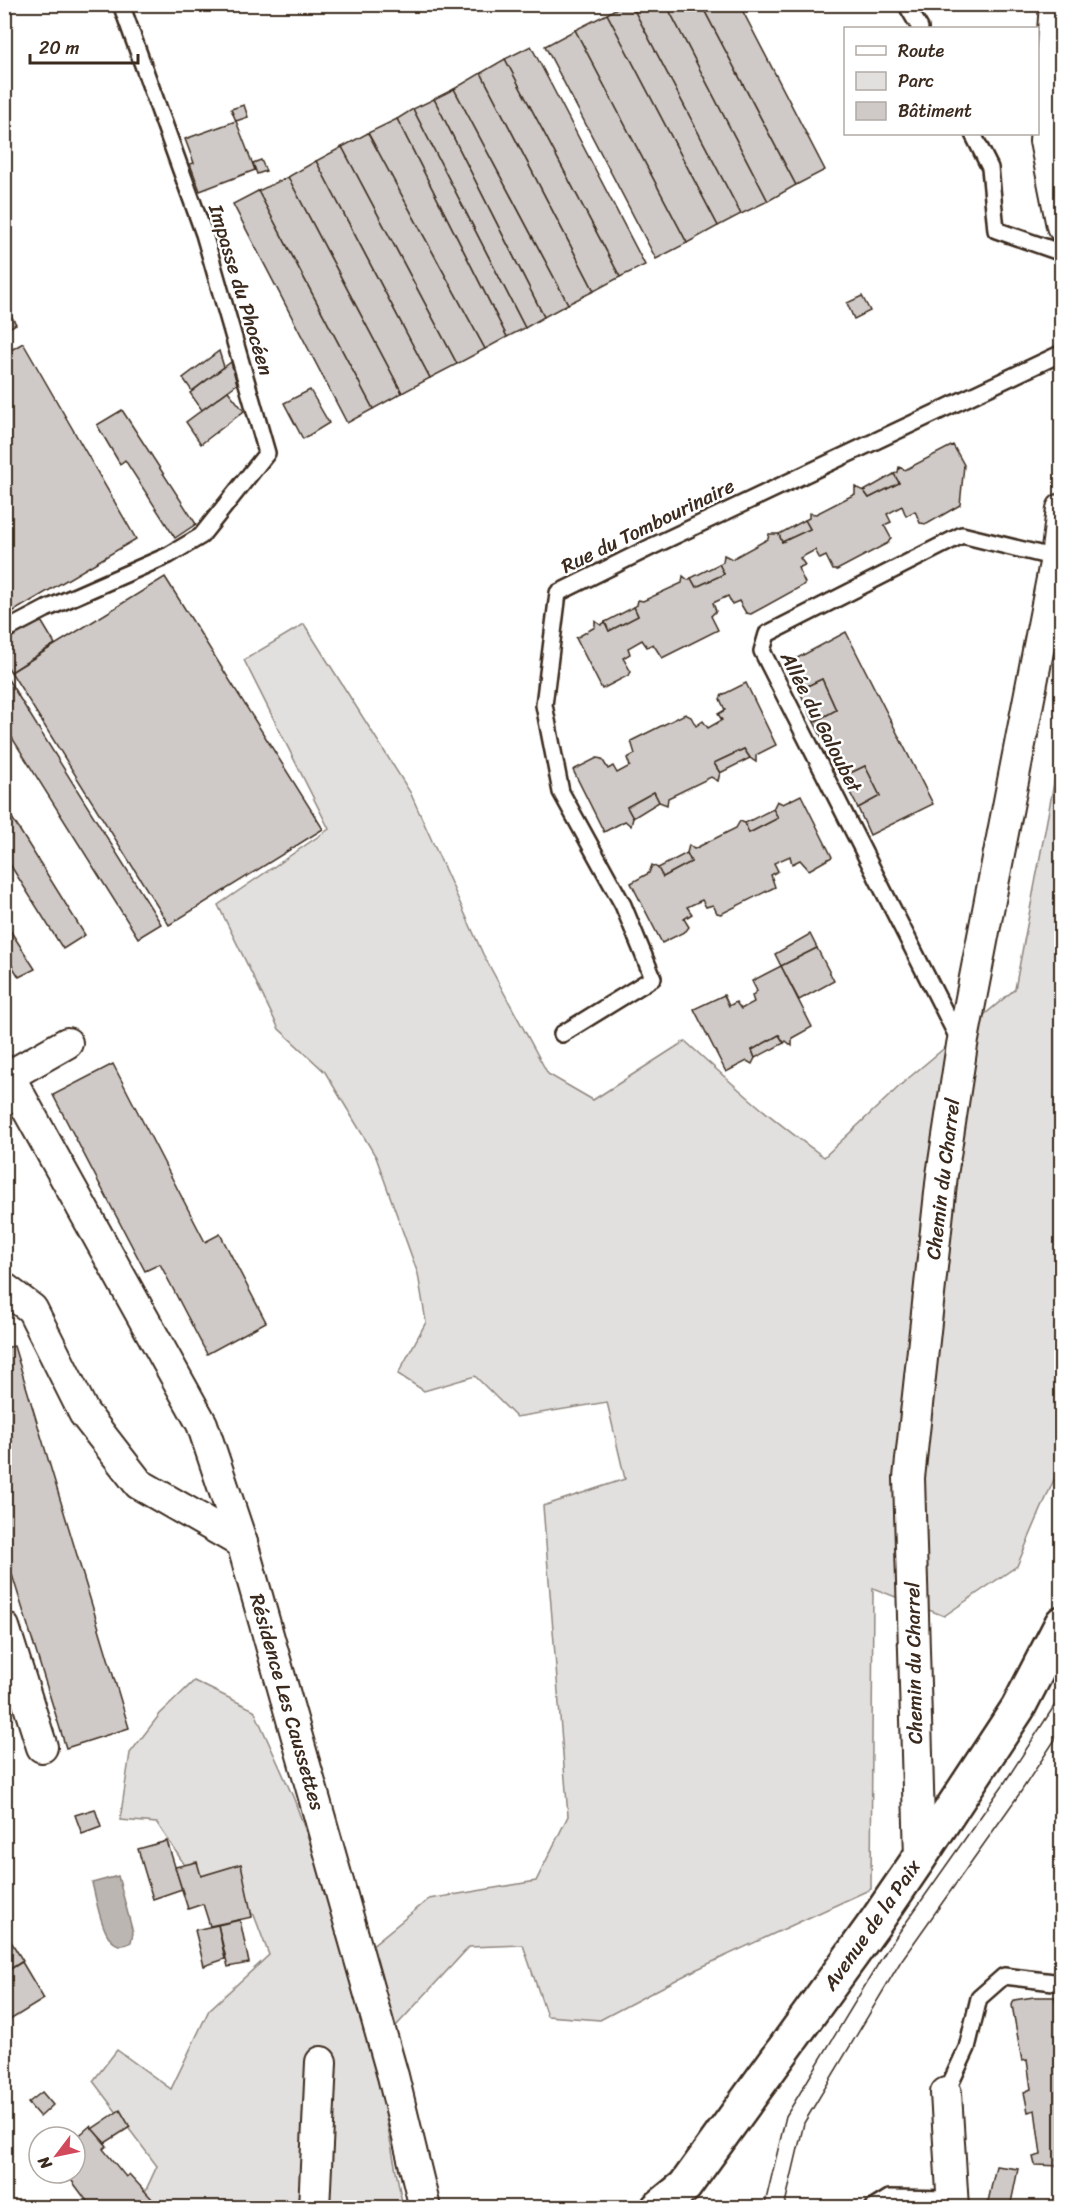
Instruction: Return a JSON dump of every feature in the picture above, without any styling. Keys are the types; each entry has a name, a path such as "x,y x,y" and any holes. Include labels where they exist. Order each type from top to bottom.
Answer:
{"street":[{"path":"1055,4 1045,141 1062,226"},
{"name":"Chemin du Charrel","path":"920,1857 909,1478 942,1175 962,1045 1056,558 1062,509"},
{"name":"Résidence Les Caussettes","path":"67,1043 9,1076 202,1424 242,1544 393,2076 425,2208"},
{"path":"4,1288 33,1309 84,1413 139,1484 242,1544"},
{"name":"Avenue de la Paix","path":"658,2208 685,2186 875,1923 1018,1708 1062,1623"},
{"path":"4,1627 42,1747"},
{"path":"314,2208 321,2062"},
{"path":"946,2092 953,2203"}],"lane":[{"name":"Impasse du Phocéen","path":"4,631 46,609 168,555 201,536 267,453 204,234 121,4"},
{"path":"906,4 919,27"},
{"path":"974,135 990,168 996,230 1062,253"},
{"name":"Rue du Tombourinaire","path":"562,1034 653,978 623,904 561,792 544,705 558,593 1062,353"},
{"name":"Allée du Galoubet","path":"962,1045 762,651 767,634 962,535 1056,558"},
{"path":"946,2092 967,2048 979,1998 1004,1976 1062,1983"},
{"path":"873,2208 889,2198 953,2203"}],"green space":[{"path":"304,624 410,792 483,954 548,1074 593,1100 685,1041 770,1116 824,1157 905,1081 1015,989 1061,746 1061,1463 1017,1566 944,1616 873,1588 871,1889 695,1970 600,2020 547,2016 523,1945 469,1947 373,2051 403,2207 138,2207 157,2166 93,2081 117,2050 171,2089 209,2010 269,1955 254,1915 188,1870 157,1823 120,1820 130,1753 160,1714 194,1681 254,1710 294,1799 328,1893 360,1955 429,1899 536,1881 568,1816 543,1506 625,1479 607,1402 516,1417 475,1376 424,1391 398,1374 426,1322 418,1274 376,1157 325,1072 279,1029 218,905 329,829 244,660"}],"shaded area":[{"path":"118,1876 133,1933 131,1942 122,1945 114,1943 103,1926 92,1883"}],"building":[{"path":"623,4 631,4 741,214 718,226 607,14"},
{"path":"631,4 666,4 768,201 741,214"},
{"path":"666,4 701,4 796,185 768,201"},
{"path":"701,4 739,4 825,170 796,185"},
{"path":"607,14 718,226 687,243 575,30"},
{"path":"575,30 687,243 656,259 545,46"},
{"path":"531,46 645,265 620,277 505,59"},
{"path":"505,59 620,277 594,291 481,73"},
{"path":"481,73 594,291 568,304 454,89"},
{"path":"454,89 568,304 544,317 434,99"},
{"path":"434,99 544,317 525,328 413,109"},
{"path":"244,105 248,117 236,121 231,109"},
{"path":"413,109 525,328 507,337 397,119"},
{"path":"397,119 507,337 485,349 368,133"},
{"path":"236,121 255,170 200,191 190,164 194,163 185,139"},
{"path":"368,133 485,349 457,364 342,147"},
{"path":"342,147 457,364 430,378 316,161"},
{"path":"261,160 266,171 257,174 253,163"},
{"path":"316,161 430,378 402,393 288,177"},
{"path":"288,177 402,393 373,409 258,191"},
{"path":"258,191 373,409 347,423 233,204"},
{"path":"862,296 870,311 854,319 847,303"},
{"path":"4,304 16,324 4,331"},
{"path":"23,343 136,539 4,617 4,354"},
{"path":"219,351 224,367 192,391 183,378"},
{"path":"231,362 237,384 202,410 190,393"},
{"path":"310,390 329,423 303,439 284,403"},
{"path":"228,391 244,411 201,444 186,422"},
{"path":"122,410 196,524 175,538 125,460 120,464 97,425"},
{"path":"953,445 964,465 960,505 927,524 920,523 915,511 906,516 902,506 887,514 891,522 884,525 891,538 888,543 837,570 833,570 826,556 820,559 815,550 800,558 805,565 798,568 805,583 802,586 751,614 746,613 739,601 732,604 728,596 713,603 716,611 711,616 718,630 662,658 653,644 647,647 642,640 628,648 630,654 623,658 631,672 629,675 602,689 576,638 595,627 595,621 601,625 605,622 609,631 638,616 634,607 638,600 643,601 682,583 683,576 688,580 691,578 696,587 724,574 719,564 723,562 724,555 732,559 768,539 769,534 779,534 782,542 810,529 805,520 809,518 809,513 816,514 855,494 855,487 864,491 869,498 899,483 894,474 898,472 899,467 905,470"},
{"path":"894,474 899,483 869,498 864,491"},
{"path":"805,520 810,529 782,542 779,534"},
{"path":"719,564 724,574 696,587 691,578"},
{"path":"165,577 323,829 169,925 11,672"},
{"path":"634,607 638,616 609,631 605,622"},
{"path":"40,619 55,644 11,672 4,662 4,641"},
{"path":"846,632 933,804 870,835 858,808 880,796 865,766 842,777 814,722 836,710 822,679 799,690 786,664"},
{"path":"4,673 161,924 138,938 4,725"},
{"path":"822,679 836,710 814,722 799,690"},
{"path":"746,683 776,745 756,755 756,762 744,749 714,763 720,773 718,781 711,777 668,798 667,805 659,802 654,792 627,807 633,818 631,826 625,821 604,832 573,770 597,758 602,759 608,769 613,766 617,773 630,766 627,758 635,754 631,741 685,714 691,717 696,726 703,721 708,728 722,720 718,714 725,710 720,699 722,695"},
{"path":"744,749 750,758 720,773 714,763"},
{"path":"865,766 880,796 858,808 842,777"},
{"path":"654,792 659,802 633,818 627,807"},
{"path":"801,795 832,857 809,870 800,860 792,864 790,856 774,863 778,871 771,875 775,887 721,914 717,913 713,905 706,907 702,900 687,907 692,914 684,919 689,927 686,931 662,943 631,883 649,873 652,865 658,868 663,877 691,862 687,853 689,845 694,849 736,828 740,821 745,823 749,833 778,818 773,809 777,801 783,804"},
{"path":"4,805 85,935 63,949 4,855"},
{"path":"773,809 778,818 749,833 745,823"},
{"path":"687,853 691,862 663,877 658,868"},
{"path":"4,921 35,969 19,977 4,953"},
{"path":"810,934 817,948 781,966 775,954"},
{"path":"817,948 834,981 799,1000 781,966"},
{"path":"781,966 812,1027 792,1038 792,1046 786,1041 784,1043 779,1035 752,1050 755,1058 752,1064 747,1061 726,1072 694,1009 724,995 729,1006 736,1002 741,1009 754,1002 752,996 757,991 752,981"},
{"path":"779,1035 784,1043 755,1058 752,1050"},
{"path":"113,1064 205,1242 220,1234 266,1322 207,1354 160,1264 145,1271 53,1095"},
{"path":"14,1346 129,1728 66,1748 4,1549 4,1348"},
{"path":"95,1809 101,1827 82,1834 75,1815"},
{"path":"167,1841 182,1889 153,1899 138,1849"},
{"path":"197,1862 201,1876 241,1864 252,1917 210,1926 203,1904 188,1909 175,1867"},
{"path":"240,1920 249,1963 228,1967 218,1925"},
{"path":"218,1925 225,1959 204,1966 195,1930"},
{"path":"4,1930 23,1961 4,1973"},
{"path":"22,1962 44,1999 10,2020 4,2011 4,1973"},
{"path":"1055,1997 1062,2037 1062,2166 1035,2165 1033,2157 1041,2155 1035,2110 1028,2112 1024,2092 1031,2089 1027,2060 1022,2061 1012,2005 1014,2000"},
{"path":"42,2092 53,2105 40,2117 28,2103"},
{"path":"120,2110 130,2127 105,2143 92,2129"},
{"path":"90,2126 107,2146 103,2149 126,2177 129,2174 153,2200 145,2208 92,2208 75,2185 87,2185 87,2129"},
{"path":"996,2166 1018,2169 1010,2208 987,2206"}],"tram line":[{"path":"764,2208 786,2116 886,1951 1005,1782 1062,1694"},
{"path":"784,2208 804,2123 901,1961 1020,1793 1062,1729"}]}
